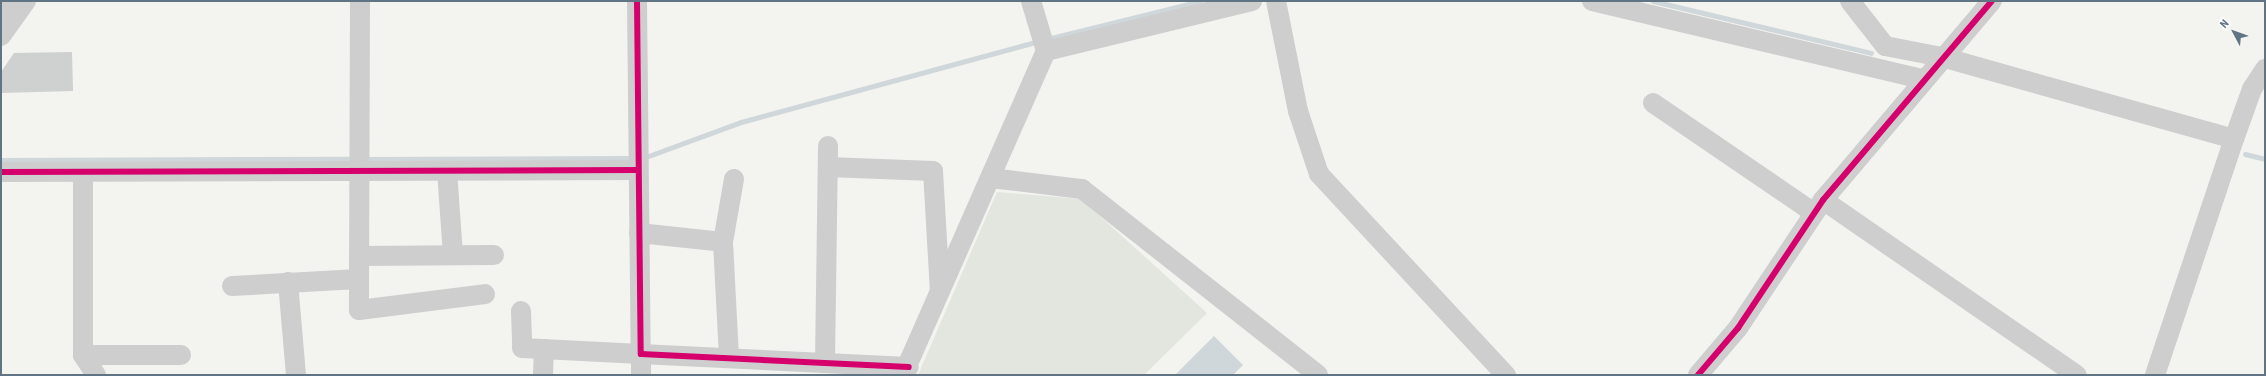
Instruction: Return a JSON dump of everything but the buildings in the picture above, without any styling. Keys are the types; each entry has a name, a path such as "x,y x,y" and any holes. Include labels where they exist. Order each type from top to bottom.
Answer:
{"street":[{"path":"1,9 7,1"},
{"path":"1,36 26,1"},
{"path":"360,1 358,172 359,310 485,294"},
{"path":"637,1 637,170 641,354 640,375"},
{"path":"521,311 522,348 825,362 906,371 1046,51 1031,1"},
{"path":"1046,51 1252,1"},
{"path":"1276,1 1298,111 1319,174 1506,375"},
{"path":"1592,1 1630,5 1922,79"},
{"path":"1850,1 1885,46 1942,57 2234,139"},
{"path":"1698,375 1738,328 1818,206 1922,79 1992,1"},
{"path":"2155,375 2234,139 2252,89 2265,69"},
{"path":"1653,103 1818,206 2077,375"},
{"path":"825,362 828,146"},
{"path":"828,167 933,171 940,296"},
{"path":"1,172 637,170"},
{"path":"447,171 453,255"},
{"path":"83,172 84,355 96,375"},
{"path":"991,178 1082,189 1318,375"},
{"path":"729,357 723,242 734,179"},
{"path":"639,233 723,242"},
{"path":"359,256 494,255"},
{"path":"232,286 359,279"},
{"path":"288,282 296,375"},
{"path":"543,375 544,349"},
{"path":"84,355 181,355"}],"shaded area":[{"path":"997,192 1081,199 1207,313 1144,375 918,375"},
{"path":"1214,336 1243,365 1233,375 1175,375"}],"waterway":[{"path":"1047,39 1200,1"},
{"path":"1653,1 1871,53"},
{"path":"643,158 741,122 1039,41"},
{"path":"2245,154 2265,159"},
{"path":"363,159 635,158"},
{"path":"1,160 355,159"}],"cycle path":[{"path":"637,1 641,354 909,367"},
{"path":"1698,375 1738,328 1823,200 1992,1"},
{"path":"1,172 637,170"}]}
